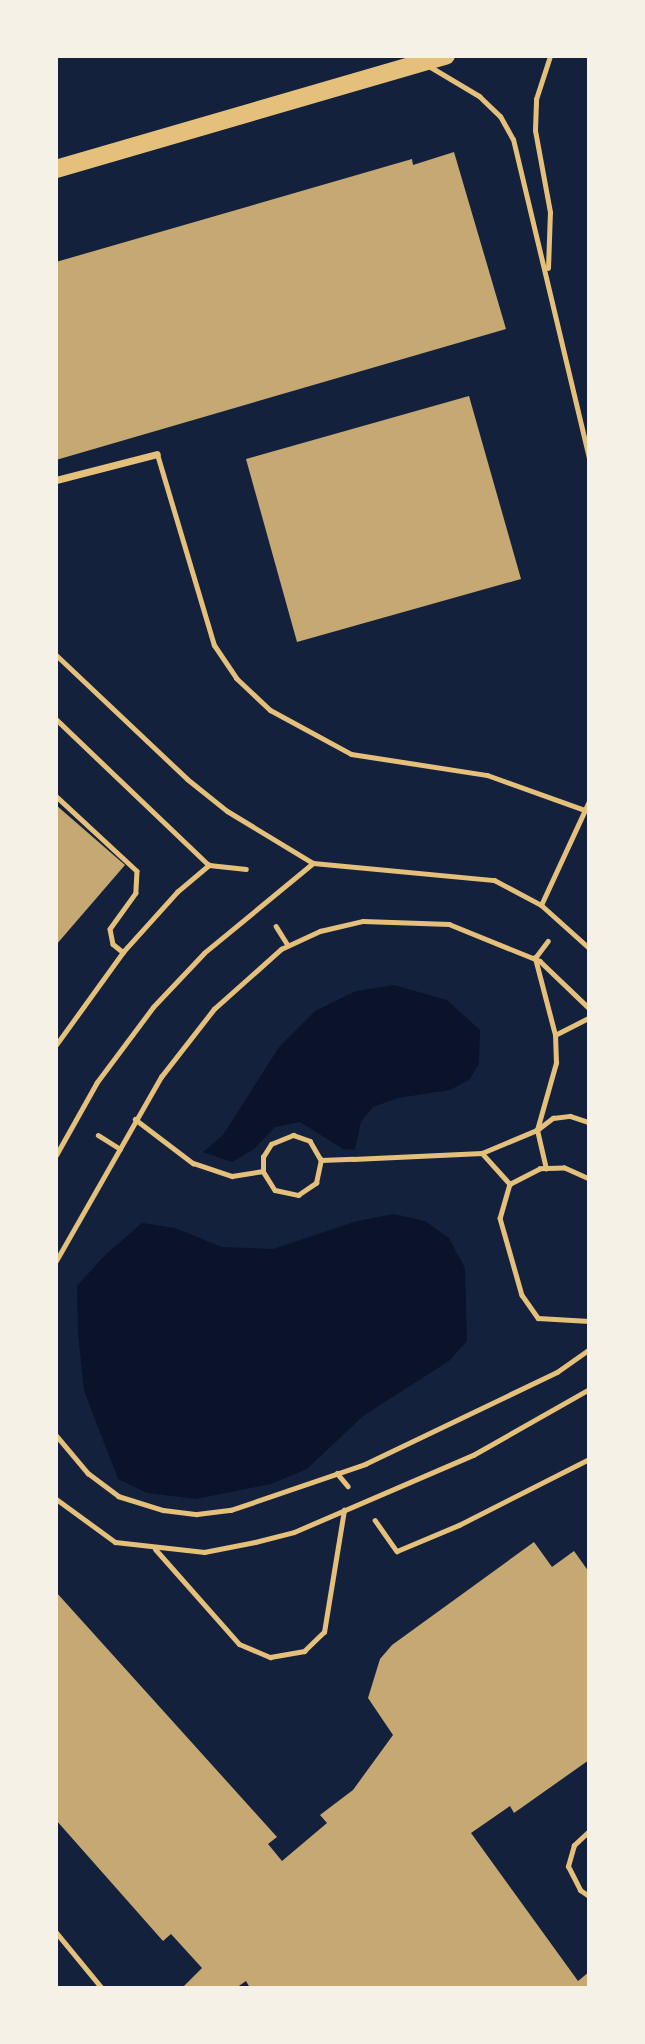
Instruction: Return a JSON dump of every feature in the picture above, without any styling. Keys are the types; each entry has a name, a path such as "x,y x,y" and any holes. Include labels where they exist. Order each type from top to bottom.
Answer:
{"main road":[{"path":"56,169 446,56"}],"street":[{"path":"56,481 157,454"}],"lane":[{"path":"548,271 550,212 535,130 536,99 550,56"},
{"path":"423,63 479,96 500,116 513,139 529,215 548,271 589,459"},
{"path":"157,454 214,645 236,678 270,710 351,754 487,775 585,810"},
{"path":"56,655 187,779 246,823 313,863 494,880 541,905 589,948"},
{"path":"541,905 589,801"},
{"path":"56,1154 97,1082 153,1007 204,953 313,863"},
{"path":"56,1499 115,1542 155,1549 204,1552 255,1542 294,1532 473,1455 589,1389"},
{"path":"155,1549 239,1644 270,1657 304,1651 324,1632 344,1510"},
{"path":"589,1831 574,1845 568,1866 580,1890 589,1896"}],"path":[{"path":"56,719 209,865 246,869"},
{"path":"56,796 137,871 136,893 110,929 113,944 123,952"},
{"path":"56,1045 123,952 177,892 209,865"},
{"path":"56,1261 135,1119 214,1009 248,975 288,946 320,931 363,921 403,920 449,924 536,958 589,1008"},
{"path":"276,926 288,946"},
{"path":"546,1169 537,1130 556,1063 555,1035 536,958 548,940"},
{"path":"555,1035 589,1018"},
{"path":"321,1160 482,1153 537,1130 553,1118 570,1116 589,1122"},
{"path":"135,1119 194,1163 220,1176 263,1171"},
{"path":"98,1135 120,1149"},
{"path":"284,1136 310,1141 321,1160 316,1183 298,1195 275,1190 263,1171 267,1149 284,1136"},
{"path":"482,1153 510,1184"},
{"path":"510,1184 546,1169 564,1168 589,1178"},
{"path":"510,1184 500,1218 523,1295 538,1318 589,1321"},
{"path":"56,1435 88,1473 118,1496 163,1510 197,1514 231,1510 337,1473 557,1372 589,1350"},
{"path":"375,1520 397,1551 459,1525 589,1459"},
{"path":"337,1473 349,1488"},
{"path":"56,1932 102,1988"}],"water":[{"path":"394,985 447,1000 480,1030 479,1064 469,1080 450,1090 398,1098 373,1107 361,1122 355,1150 343,1149 300,1122 275,1127 254,1149 232,1162 203,1152 223,1135 279,1047 315,1011 356,991"},
{"path":"394,1214 425,1221 449,1238 465,1268 467,1341 449,1361 363,1416 307,1469 271,1484 196,1499 147,1493 118,1479 84,1391 78,1335 77,1286 105,1255 142,1223 175,1228 222,1247 273,1249 357,1221"}],"building":[{"path":"454,152 506,329 56,460 56,262 412,159 413,165"},
{"path":"469,396 521,579 297,642 246,459"},
{"path":"56,805 125,865 56,945"},
{"path":"534,1542 552,1567 574,1551 589,1572 589,1760 514,1813 510,1806 471,1833 578,1981 589,1972 589,1988 250,1988 246,1981 236,1988 182,1988 202,1968 171,1934 163,1941 56,1820 56,1592 277,1837 268,1844 282,1861 327,1823 320,1815 353,1790 393,1735 368,1698 380,1659 392,1645"}]}
